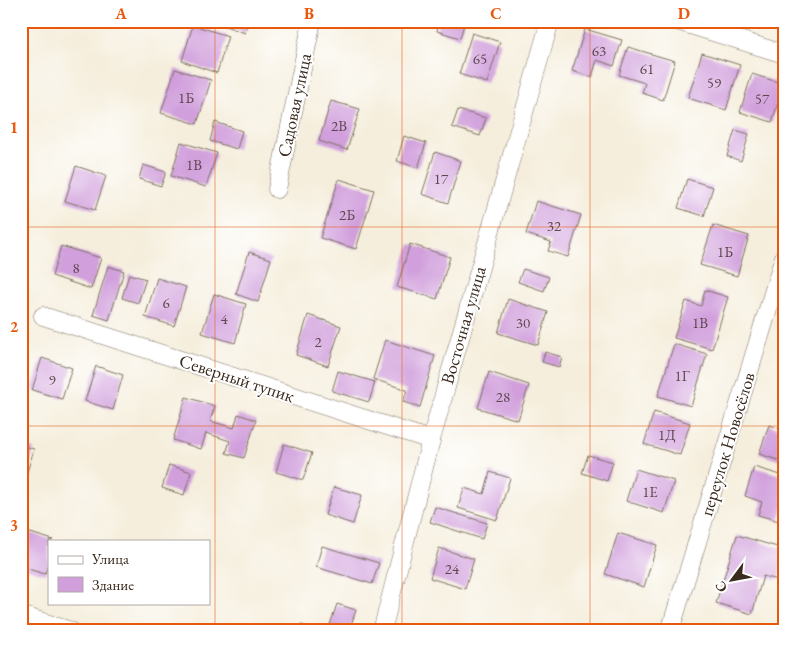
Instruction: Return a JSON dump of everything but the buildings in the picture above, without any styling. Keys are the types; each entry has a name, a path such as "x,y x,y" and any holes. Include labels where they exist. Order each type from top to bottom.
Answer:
{"street":[{"name":"Садовая улица","path":"277,188 312,21"},
{"name":"Восточная улица","path":"382,631 430,440 550,21"},
{"path":"676,21 784,54"},
{"name":"переулок Новосёлов","path":"670,631 784,257"},
{"name":"Северный тупик","path":"43,316 430,440"},
{"path":"21,615 71,631"}]}
